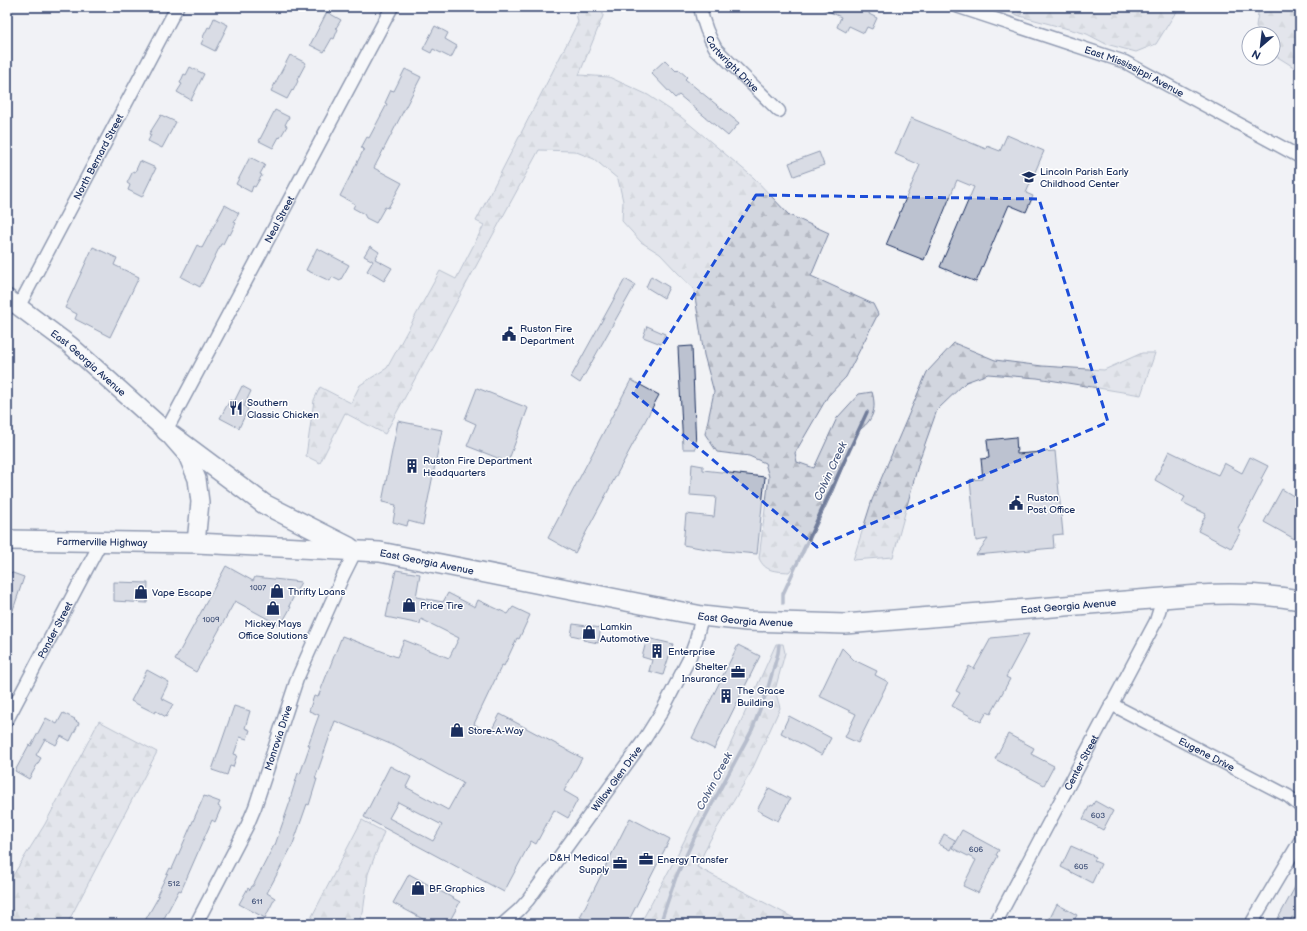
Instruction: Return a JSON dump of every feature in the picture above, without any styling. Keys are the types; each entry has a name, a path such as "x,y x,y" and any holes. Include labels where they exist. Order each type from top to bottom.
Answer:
{"main road":[{"name":"East Georgia Avenue","path":"13,302 70,345 166,431 187,455 197,479 200,502 196,543 380,552 702,616 747,621 845,624 1231,593 1285,597 1300,600"},
{"path":"166,431 264,504 356,550"},
{"name":"Farmerville Highway","path":"7,540 102,540 196,543"}],"street":[{"name":"North Bernard Street","path":"13,302 177,7"},
{"name":"Neal Street","path":"166,431 392,7"},
{"name":"Cartwright Drive","path":"700,7 709,38 716,49 780,111"},
{"name":"East Mississippi Avenue","path":"959,7 1126,62 1300,157"},
{"name":"Ponder Street","path":"7,720 102,540"},
{"name":"Monrovia Drive","path":"196,924 247,826 255,807 297,679 356,550"},
{"name":"Center Street","path":"994,924 1156,621 1160,608 1159,598"},
{"name":"Willow Glen Drive","path":"503,924 528,900 644,740 662,711 689,659 696,640 702,616"},
{"name":"Eugene Drive","path":"1111,704 1288,796 1300,806"},
{"path":"1251,924 1300,841"}],"highlighted area":[{"path":"756,195 1039,199 1108,422 817,547 633,393"}],"green space":[{"path":"568,7 603,7 603,16 579,75 609,77 648,95 681,117 754,178 789,215 829,233 811,276 873,304 878,314 846,377 828,396 795,453 797,462 814,468 837,418 859,394 872,392 874,409 870,419 858,431 833,491 804,553 789,572 771,570 761,563 759,558 769,477 765,463 749,456 717,452 705,434 714,392 704,355 694,290 660,254 641,242 622,221 623,201 618,179 594,159 574,151 539,150 385,434 345,413 320,463 306,456 314,400 320,387 351,403 360,385 387,368 440,271 456,279 484,225 476,221 578,22 576,13"},
{"path":"995,7 1025,7 1020,16"},
{"path":"1025,7 1182,7 1174,15 1156,44 1136,52 1106,44 1087,34 1020,16"},
{"path":"1259,7 1300,7 1300,71 1281,59 1281,26 1256,26"},
{"path":"954,343 995,360 1042,366 1104,370 1142,353 1155,353 1141,395 1037,378 988,374 966,382 937,410 920,458 893,557 853,560 872,500 927,372"},
{"path":"776,644 783,644 785,653 775,690 780,708 751,772 710,840 697,867 805,924 640,924 677,856 728,751"},
{"path":"99,721 157,752 67,924 7,924 7,885 45,824"},
{"path":"362,820 384,832 368,874 363,913 357,924 308,924"}],"building":[{"path":"819,7 861,7 870,11 869,14 877,18 872,29 867,27 864,33 849,26 846,32 837,27 841,17"},
{"path":"327,12 341,20 336,28 338,29 334,39 332,38 324,52 310,45"},
{"path":"214,18 228,25 215,51 201,44 208,27 210,28"},
{"path":"435,26 448,33 445,39 457,46 451,58 433,49 431,53 423,49"},
{"path":"290,55 306,63 293,91 292,90 287,99 271,91"},
{"path":"665,60 676,71 678,69 687,77 685,79 739,123 728,136 679,95 675,98 651,73"},
{"path":"190,67 204,74 191,100 177,92 182,84 180,83 184,74 186,75"},
{"path":"405,69 421,77 374,168 402,183 388,208 385,207 376,223 366,218 364,214 353,208 355,204 340,196 364,149 361,148 367,137 369,138 387,104 385,103 391,90 394,91"},
{"path":"275,110 289,117 285,125 287,126 273,148 259,141"},
{"path":"161,115 176,122 162,148 148,141 151,135 149,134"},
{"path":"911,118 986,149 987,146 1000,151 1007,135 1044,151 1026,193 1033,196 1026,212 1009,205 976,282 940,267 974,187 957,180 924,260 886,245 920,165 895,154"},
{"path":"819,152 824,165 794,176 789,163"},
{"path":"250,157 265,165 260,174 262,175 255,187 253,186 251,192 236,184"},
{"path":"140,161 156,168 142,197 128,190 130,185 127,183 133,171 135,172"},
{"path":"225,205 239,213 234,222 236,223 230,235 228,234 223,244 221,244 200,287 181,277 197,245 202,248"},
{"path":"370,246 379,252 375,259 392,268 384,281 367,271 373,261 364,256"},
{"path":"93,247 117,258 114,265 139,277 110,337 75,319 77,314 65,308"},
{"path":"317,248 349,265 340,281 332,277 330,281 306,270"},
{"path":"651,276 669,287 664,298 646,287"},
{"path":"625,279 635,285 580,383 571,377"},
{"path":"647,326 665,334 661,344 643,337"},
{"path":"692,346 696,449 683,449 678,347"},
{"path":"631,380 659,395 575,553 548,538"},
{"name":"Southern Classic Chicken","path":"242,386 251,391 244,406 248,409 239,428 220,418 230,400 234,402"},
{"path":"477,388 528,408 508,462 467,446 476,424 465,419"},
{"name":"Ruston Fire Department Headquarters","path":"398,421 442,430 423,525 408,521 407,526 393,522 396,505 382,502"},
{"name":"Ruston Post Office","path":"1016,437 1017,454 1055,451 1063,534 1053,535 1054,548 976,555 988,539 976,541 970,480 983,479 981,459 989,458 987,440"},
{"path":"1169,451 1218,475 1224,463 1242,473 1250,457 1268,466 1261,479 1263,480 1238,529 1241,531 1231,548 1198,531 1206,514 1182,502 1185,497 1155,480"},
{"path":"692,464 703,466 703,470 765,477 757,554 712,550 683,545 686,514 714,517 716,497 690,495"},
{"path":"1282,489 1300,500 1300,542 1264,522"},
{"path":"226,566 253,581 255,577 301,582 289,606 291,607 282,623 280,622 279,625 235,601 196,672 175,660"},
{"path":"396,570 420,574 416,597 443,602 448,593 475,607 478,600 508,614 513,607 530,615 504,666 502,665 474,724 490,733 500,714 582,758 564,791 578,799 568,818 554,810 536,844 531,841 504,892 364,817 390,766 411,777 406,787 448,810 463,783 395,746 335,721 315,779 317,779 309,805 307,804 293,844 267,893 275,898 265,918 239,904 248,888 250,890 253,886 275,845 291,799 298,773 300,774 310,745 308,745 319,715 309,711 314,696 318,697 342,636 397,657 404,640 449,658 459,638 421,619 420,624 386,617","holes":["398,802 442,825 433,841 389,818"]},
{"path":"7,571 24,577 9,622 7,622"},
{"path":"114,582 148,583 147,603 114,601"},
{"name":"Lamkin Automotive","path":"573,624 601,628 598,643 583,640 584,638 571,635"},
{"path":"1029,634 1006,677 1010,679 991,714 987,712 981,722 952,706 960,693 956,691 969,666 974,669 991,638"},
{"name":"Enterprise","path":"647,638 673,644 663,675 649,671 652,660 642,657"},
{"name":"The Grace Building","path":"738,645 760,656 714,749 692,738"},
{"path":"842,648 854,660 877,671 875,675 888,682 858,743 845,737 856,714 819,696"},
{"path":"147,670 169,682 161,698 173,704 166,717 156,711 155,713 131,701"},
{"path":"234,706 250,711 245,728 250,730 247,739 240,737 234,754 237,755 233,767 230,766 227,775 212,770"},
{"path":"63,713 75,719 74,720 79,723 70,741 61,736 56,745 45,739 36,755 41,758 29,779 15,771 46,718 57,724"},
{"path":"789,716 831,738 822,755 781,733"},
{"path":"1008,734 1034,748 1031,754 1054,766 1044,785 995,759"},
{"path":"769,788 790,799 778,821 757,810"},
{"path":"204,796 220,802 218,806 221,808 215,822 212,820 181,891 179,890 161,924 143,924 159,896 157,895 170,868 172,869"},
{"path":"1095,801 1113,811 1103,830 1083,819 1090,805 1092,806"},
{"path":"630,818 670,839 627,924 594,924 580,917"},
{"path":"962,830 999,850 996,855 998,856 978,893 963,886 976,860 952,848"},
{"path":"944,834 955,840 950,850 939,844"},
{"path":"1071,846 1096,857 1094,861 1101,864 1092,883 1061,867"},
{"name":"BF Graphics","path":"409,874 460,902 448,924 432,924 393,903"},
{"path":"1300,878 1300,915 1297,920 1292,917 1289,924 1275,924"},
{"path":"1057,904 1077,915 1072,924 1047,924"}],"waterway":[{"name":"Colvin Creek","path":"783,603 783,594 867,412"},
{"name":"Colvin Creek","path":"660,924 676,877 697,832 752,730 767,691 779,645"}],"place":[{"name":"Lincoln Parish Early Childhood Center","path":"1029,177"},
{"name":"Ruston Fire Department","path":"509,334"},
{"name":"Southern Classic Chicken","path":"236,408"},
{"name":"Ruston Fire Department Headquarters","path":"412,466"},
{"name":"Ruston Post Office","path":"1016,503"},
{"name":"Thrifty Loans","path":"277,591"},
{"name":"Vape Escape","path":"141,592"},
{"name":"Price Tire","path":"409,605"},
{"name":"Mickey Mays Office Solutions","path":"273,608"},
{"name":"Lamkin Automotive","path":"589,632"},
{"name":"Enterprise","path":"657,651"},
{"name":"Shelter Insurance","path":"738,672"},
{"name":"The Grace Building","path":"726,696"},
{"name":"Store-A-Way","path":"457,730"},
{"name":"Energy Transfer","path":"646,859"},
{"name":"D&H Medical Supply","path":"620,863"},
{"name":"BF Graphics","path":"418,888"}]}
